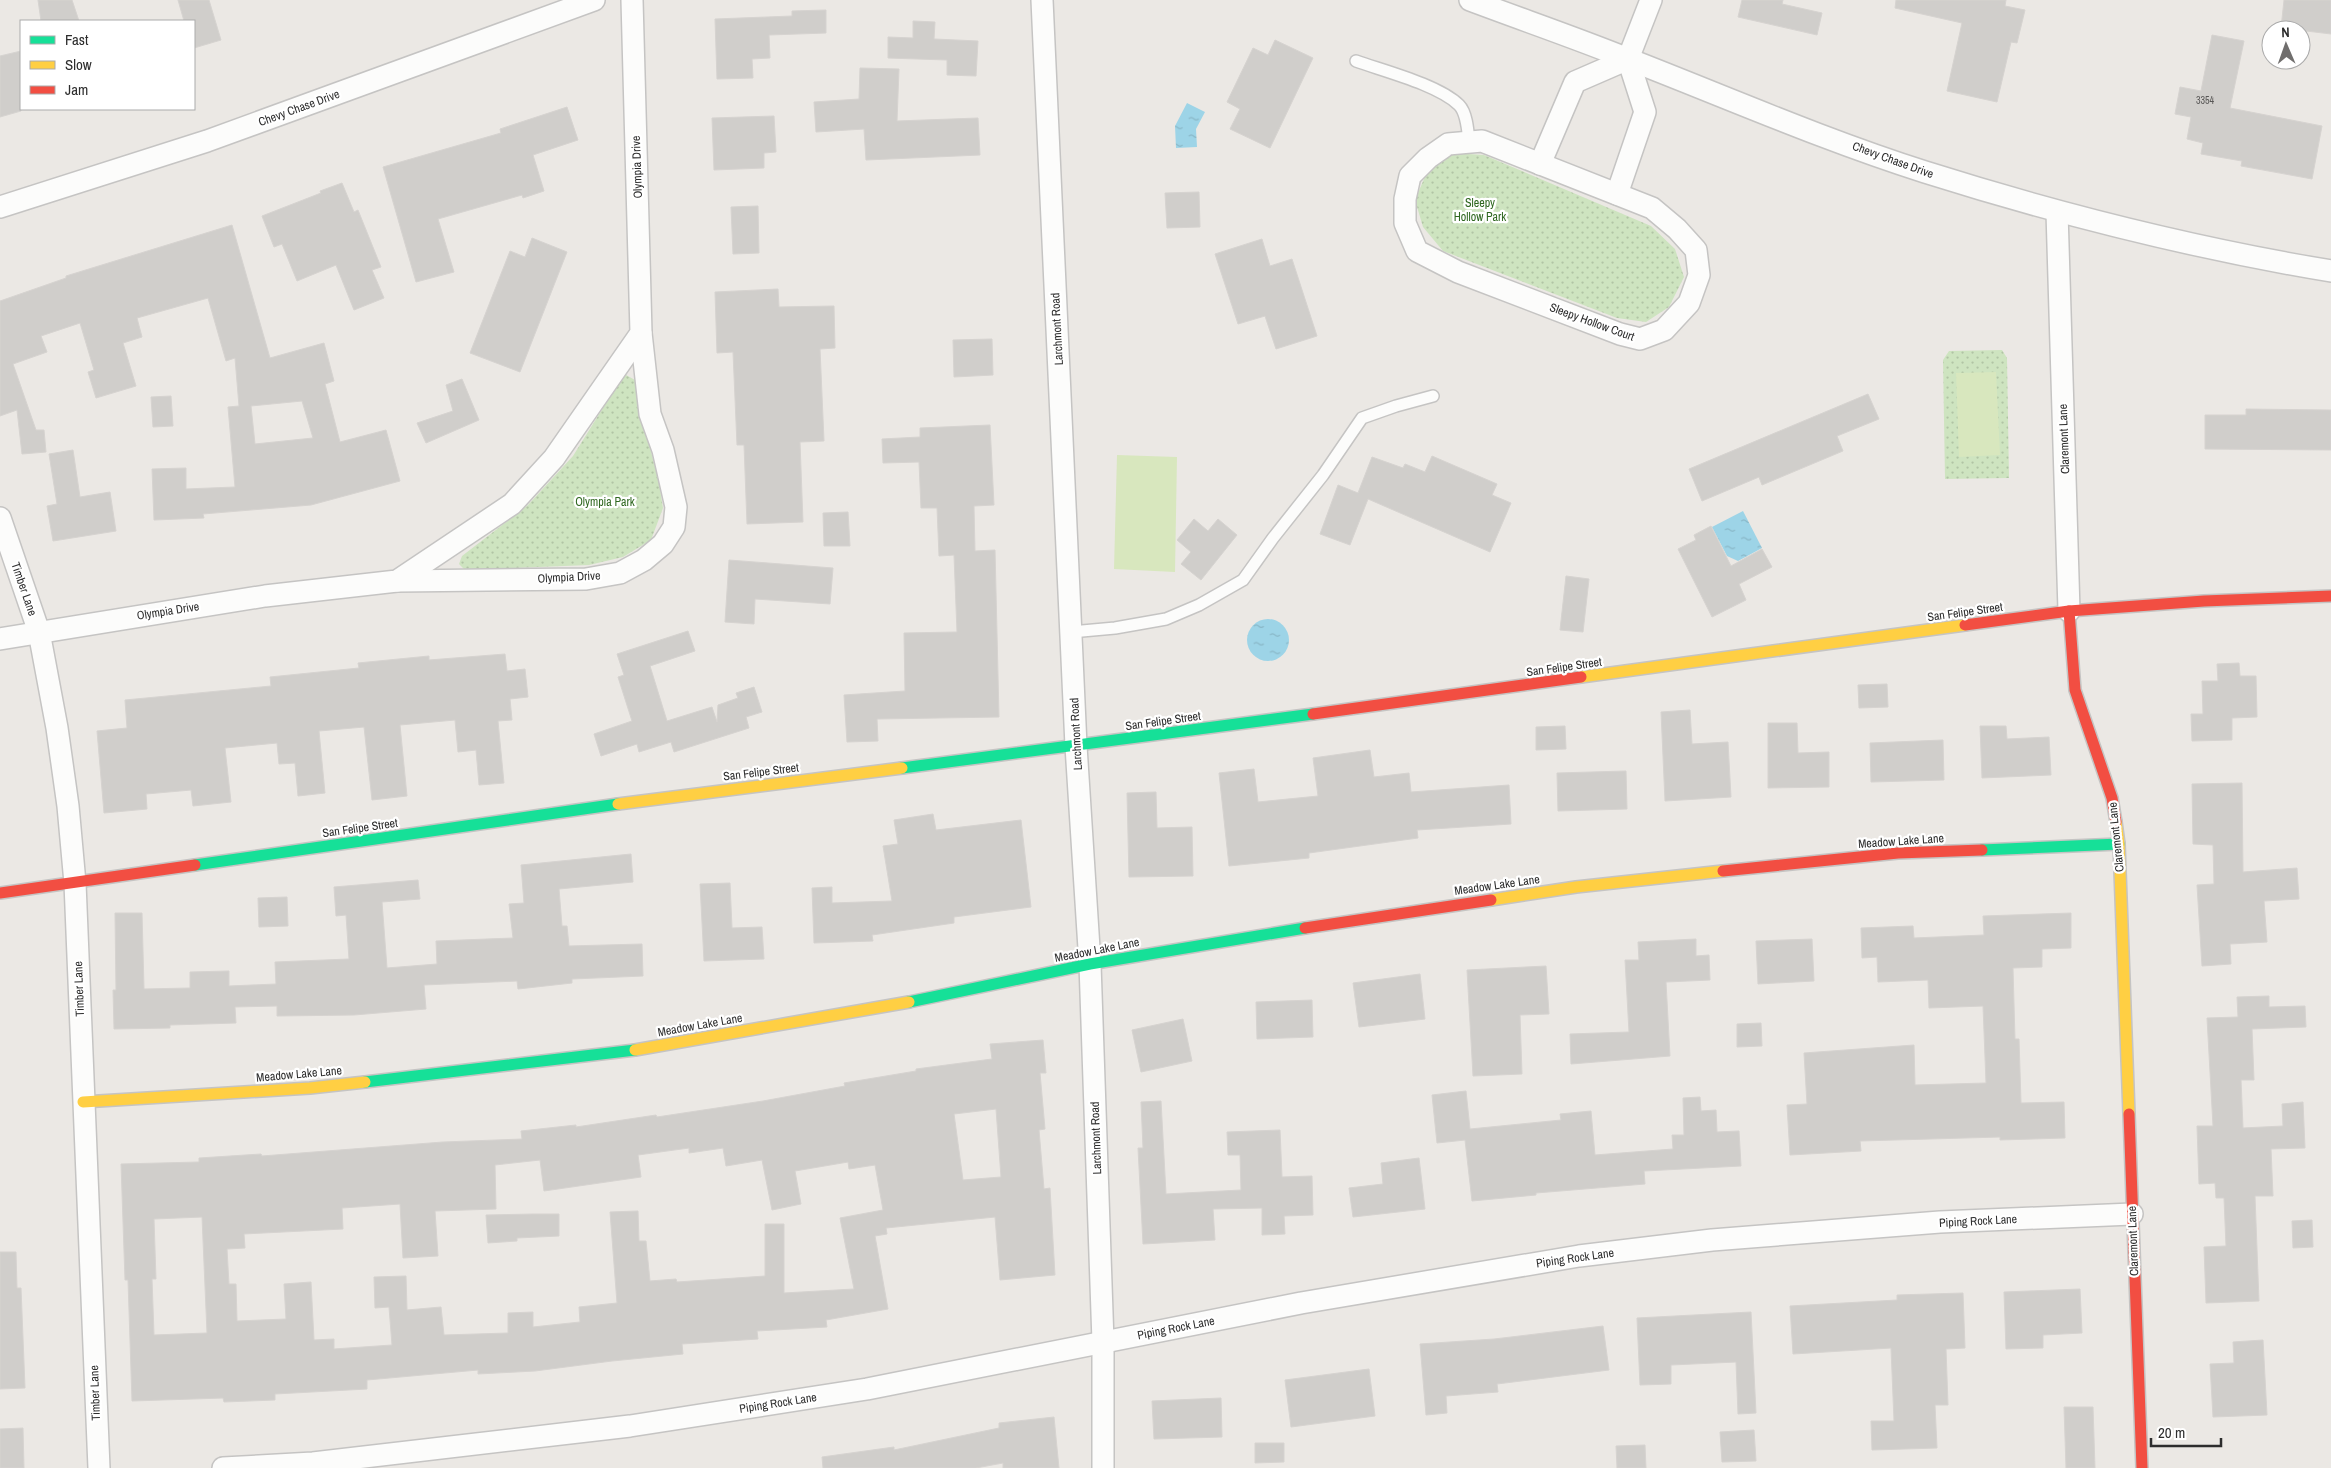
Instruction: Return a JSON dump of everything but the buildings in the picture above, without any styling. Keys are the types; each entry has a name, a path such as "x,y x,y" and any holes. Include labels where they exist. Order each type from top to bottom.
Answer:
{"street":[{"name":"Chevy Chase Drive","path":"0,207 206,141 594,0"},
{"name":"Olympia Drive","path":"0,640 39,632 265,596 397,581 586,579 620,573 644,560 663,544 674,527 676,507 663,450 650,414 641,333 632,0"},
{"name":"Larchmont Road","path":"1042,0 1076,746 1090,964 1103,1342 1103,1468"},
{"name":"Chevy Chase Drive","path":"1470,0 1628,59 1707,92 1923,171 2057,212 2240,256 2331,271"},
{"path":"1617,194 1645,112 1628,59 1651,0"},
{"path":"1540,164 1575,82 1628,59"},
{"name":"Sleepy Hollow Court","path":"1482,141 1652,208 1678,229 1696,250 1699,275 1689,303 1664,330 1640,339 1620,334 1458,272 1417,251 1405,223 1404,199 1410,176 1428,158 1448,144 1469,142 1482,141"},
{"name":"Claremont Lane","path":"2057,212 2069,611 2075,690 2112,798 2119,844 2142,1468"},
{"name":"Olympia Drive","path":"397,581 512,504 554,458 641,333"},
{"name":"Timber Lane","path":"0,518 39,632 57,728 68,806 75,883 98,1468"},
{"name":"San Felipe Street","path":"0,893 615,804 1076,746 2069,611 2204,600 2331,596"},
{"name":"Meadow Lake Lane","path":"83,1102 310,1088 642,1049 923,1000 1090,964 1356,920 1576,887 1898,853 2119,844"},
{"name":"Piping Rock Lane","path":"223,1468 313,1463 630,1426 867,1389 1301,1303 1579,1256 1712,1240 1940,1222 2132,1214"}],"lane":[{"path":"1356,61 1434,89 1460,106 1467,126 1469,142"},
{"path":"1071,632 1115,628 1166,619 1199,605 1243,580 1272,538 1323,475 1362,418 1433,396"}],"green space":[{"name":"Sleepy Hollow Park","path":"1453,153 1484,155 1651,226 1675,249 1684,277 1669,307 1646,322 1617,318 1443,251 1423,227 1415,200 1427,172"},
{"path":"2002,350 2007,358 2009,478 1945,479 1943,360 1949,351"},
{"path":"1996,372 2000,455 1959,457 1956,373"},
{"name":"Olympia Park","path":"626,375 635,380 663,508 651,540 623,557 589,565 465,570 459,564 462,556 528,505 573,456 621,379"},
{"path":"1117,455 1177,457 1175,572 1114,569"}],"water":[{"path":"1187,103 1205,112 1196,129 1197,147 1176,148 1175,126"},
{"path":"1743,511 1762,548 1738,561 1727,556 1712,527"},
{"path":"1268,619 1283,625 1289,640 1283,655 1268,661 1253,655 1247,640 1253,625"}],"traffic: fast":[{"path":"902,768 1313,714"},
{"path":"195,865 618,804"},
{"path":"1982,850 2119,844"},
{"path":"909,1002 1090,964 1305,928"},
{"path":"365,1082 635,1050"}],"traffic: slow":[{"path":"1581,677 1965,625"},
{"path":"618,804 902,768"},
{"path":"2116,822 2119,844 2129,1114"},
{"path":"1491,900 1576,887 1723,871"},
{"path":"635,1050 909,1002"},
{"path":"83,1102 310,1088 365,1082"}],"traffic: jam":[{"path":"1965,625 2069,611 2204,601 2331,596"},
{"path":"2069,611 2075,690 2112,798 2116,822"},
{"path":"1313,714 1581,677"},
{"path":"1723,871 1898,853 1982,850"},
{"path":"0,893 195,865"},
{"path":"1305,928 1491,900"},
{"path":"2129,1114 2142,1468"}]}
